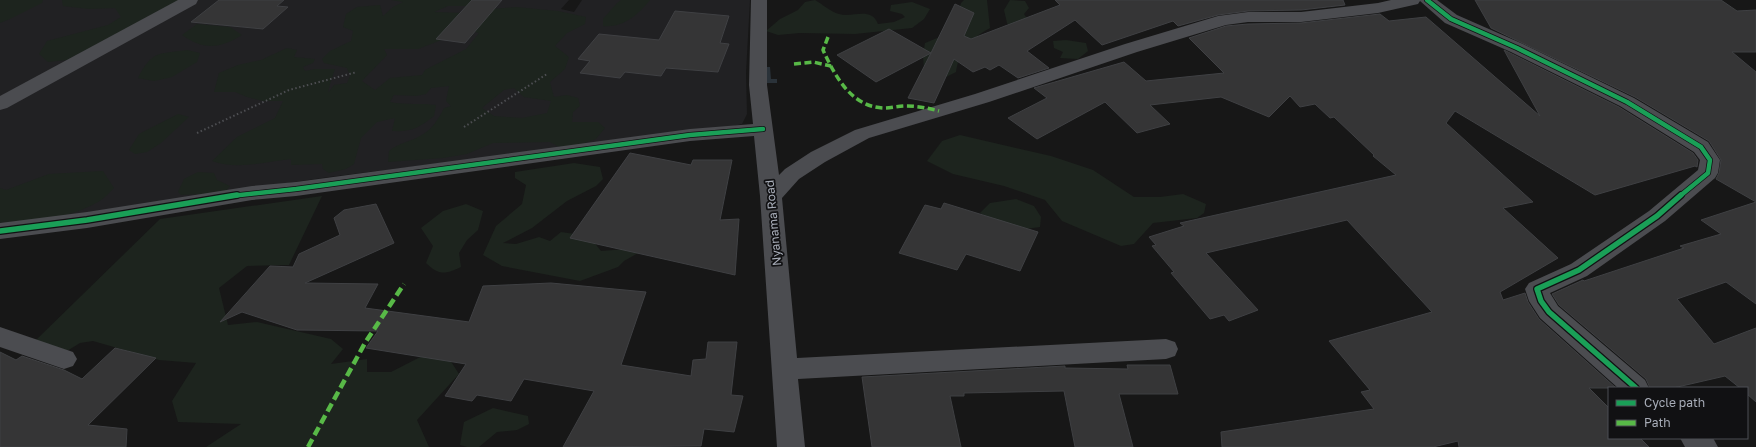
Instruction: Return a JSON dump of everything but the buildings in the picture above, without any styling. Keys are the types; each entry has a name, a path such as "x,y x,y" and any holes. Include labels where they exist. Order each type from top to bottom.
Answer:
{"street":[{"path":"0,104 190,0"},
{"name":"Nyanama Road","path":"759,0 758,85 771,196 791,447"},
{"path":"771,196 792,174 818,157 862,134 982,98 1131,48 1224,20 1248,17 1302,17 1378,8 1412,0"},
{"path":"1427,0 1452,19 1517,48 1627,102 1700,147 1710,160 1708,173 1657,216 1579,270 1537,289 1541,301 1549,312 1635,387"},
{"path":"0,231 87,220 252,193 296,189 690,135 762,129"},
{"path":"0,337 64,359"},
{"path":"785,369 1166,349"},
{"path":"1695,439 1704,447"}],"path":[{"path":"197,133 288,90 357,72"},
{"path":"464,127 547,74"}],"shaded area":[{"path":"0,0 569,0 561,9 574,12 582,0 750,0 746,73 747,114 742,124 730,127 329,177 0,225"},
{"path":"0,0 43,0 42,3 0,23"},
{"path":"62,0 180,0 67,60 48,62 39,54 47,41 108,25 121,17 115,8 89,9 63,6"},
{"path":"391,0 476,0 468,6 448,6 434,12 464,13 516,7 558,11 586,17 585,24 567,33 555,46 569,57 565,69 550,82 554,97 567,95 578,98 580,106 573,112 572,122 598,122 605,128 596,139 579,145 561,148 550,142 493,143 467,154 443,158 388,162 389,151 396,146 424,134 434,124 444,108 451,106 446,101 449,86 431,88 426,94 416,96 394,95 390,102 436,105 434,116 424,124 404,131 392,131 395,118 377,122 361,138 354,164 346,169 329,173 323,169 322,164 291,165 291,159 241,165 222,164 212,161 237,137 275,118 283,101 263,101 235,92 214,92 219,73 238,65 261,60 287,48 297,50 294,57 315,59 313,63 303,67 305,71 315,69 335,69 328,93 334,85 347,83 350,76 347,68 324,63 322,59 330,51 351,41 353,31 343,27 346,14 357,7 380,5 383,16 393,7 403,2","holes":["461,28 479,33 466,49 425,70 422,75 390,78 375,90 362,81 387,55 384,49 418,49 444,39","514,88 524,97 551,101 547,113 522,118 494,116 482,108 504,90"]},
{"path":"621,0 650,0 640,11 623,23 603,26 603,19"},
{"path":"815,0 839,14 871,15 878,24 894,22 905,17 902,14 890,11 891,5 912,2 930,9 924,19 912,28 855,34 800,33 778,35 766,31 780,19 798,10 805,2"},
{"path":"964,0 987,0 990,28 977,36 963,51 956,72 930,85 918,79 924,70 923,55 925,43 952,32 961,3"},
{"path":"1010,0 1025,1 1029,8 1024,14 1030,23 1013,32 1007,23 1004,10"},
{"path":"197,24 230,27 242,35 234,40 219,45 204,45 190,40 182,35"},
{"path":"1066,40 1086,43 1088,51 1078,59 1060,58 1063,52 1054,48 1053,41"},
{"path":"187,50 200,53 197,62 172,77 154,81 138,78 148,62 157,55"},
{"path":"178,114 189,117 161,143 147,152 135,154 129,150 139,134"},
{"path":"960,135 1051,156 1093,170 1134,197 1160,197 1183,194 1206,204 1204,213 1197,218 1153,223 1134,244 1121,246 1062,221 1045,200 1004,186 953,174 927,161 942,141"},
{"path":"574,163 600,167 603,179 596,186 567,201 532,228 503,243 516,244 539,237 550,241 561,232 589,236 601,251 639,248 640,252 624,261 618,267 580,281 502,266 483,255 496,226 522,204 526,185 515,178 515,172"},
{"path":"103,171 114,188 99,202 85,209 61,216 37,220 0,223 0,188 6,190 49,174"},
{"path":"198,172 214,173 217,180 230,186 225,193 181,195 178,192 184,179"},
{"path":"322,196 289,265 247,266 219,288 228,325 257,322 331,339 343,349 331,364 367,359 367,372 391,372 430,352 446,354 459,374 417,420 429,447 206,447 241,424 178,422 172,401 196,363 159,360 93,341 80,343 67,351 36,340 160,219"},
{"path":"1016,199 1034,206 1041,217 1040,227 1018,230 992,220 980,213 990,203"},
{"path":"466,204 483,211 478,230 467,240 459,253 461,267 447,272 439,272 426,263 433,246 421,228 443,211"},
{"path":"493,408 528,416 529,424 517,430 497,432 479,447 467,447 460,445 464,422"}],"waterway":[{"path":"767,69 767,81 774,81"}],"marked path":[{"path":"828,37 823,50 827,59 843,86 858,100 881,108 910,106 939,111"},
{"path":"794,64 813,62 831,66"},
{"path":"308,447 365,343 390,303 404,284"}],"cycle path":[{"path":"1427,0 1451,19 1517,48 1627,102 1701,147 1710,160 1708,173 1657,216 1579,270 1537,289 1541,301 1549,312 1635,387"},
{"path":"0,231 87,220 252,193 296,189 690,135 763,129"}]}
